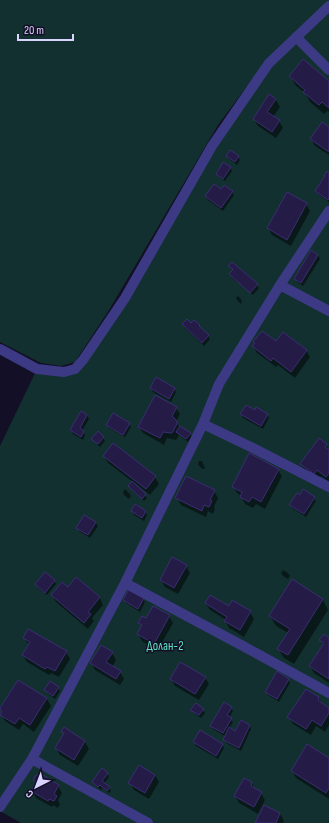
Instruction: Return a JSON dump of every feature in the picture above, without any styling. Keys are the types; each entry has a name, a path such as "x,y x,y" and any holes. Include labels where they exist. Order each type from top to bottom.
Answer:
{"street":[{"path":"0,349 38,369 64,372 75,369 83,360 125,298 212,146 268,63 329,6"},
{"path":"296,37 329,70"},
{"path":"0,807 32,759 125,583 203,424 219,384 280,285 329,211"},
{"path":"280,285 329,312"},
{"path":"203,424 329,487"},
{"path":"125,583 236,642 329,694"},
{"path":"32,759 148,823"}],"green space":[{"path":"0,0 329,0 329,2 265,62 218,125 109,310 75,362 61,366 41,363 0,342"},
{"name":"Долан-2","path":"329,6 329,823 21,823 0,811 0,446 37,369 75,369 269,63"}],"building":[{"path":"303,59 329,81 329,108 322,102 319,105 303,92 305,90 289,76"},
{"path":"269,94 276,99 267,112 280,120 272,132 253,119"},
{"path":"322,122 329,127 329,152 310,139"},
{"path":"230,150 239,156 235,162 226,156"},
{"path":"223,162 231,167 223,179 216,174"},
{"path":"327,171 329,173 328,200 315,191"},
{"path":"214,184 221,189 224,185 233,191 221,208 205,196"},
{"path":"287,192 307,203 287,240 267,228"},
{"path":"311,250 318,255 301,283 294,279"},
{"path":"232,262 258,284 250,293 229,274 233,269 228,266"},
{"path":"187,319 191,323 194,320 209,335 202,343 182,324"},
{"path":"262,331 276,341 283,332 307,350 291,372 273,358 271,361 252,346 255,343 253,342"},
{"path":"156,377 175,388 169,399 150,388"},
{"path":"155,395 177,407 172,416 177,421 177,424 172,433 163,432 160,438 138,427"},
{"path":"246,405 255,410 256,407 268,414 261,426 240,414"},
{"path":"81,411 87,415 80,428 84,431 81,437 70,430"},
{"path":"113,413 130,423 123,435 106,425"},
{"path":"180,426 191,433 186,439 176,432"},
{"path":"98,431 104,437 98,444 91,439"},
{"path":"319,438 327,444 325,447 329,450 329,473 326,477 317,470 314,474 300,464"},
{"path":"113,443 156,476 146,489 103,456"},
{"path":"249,453 279,469 261,502 252,497 249,502 240,497 242,492 232,487"},
{"path":"186,476 215,490 210,500 212,501 209,507 204,505 202,511 175,498"},
{"path":"132,481 146,494 142,499 128,486"},
{"path":"303,489 315,497 304,514 289,505 297,493 300,495"},
{"path":"135,504 146,511 142,518 131,511"},
{"path":"84,515 96,522 88,535 76,528"},
{"path":"172,557 187,565 174,588 160,580"},
{"path":"45,572 55,580 45,593 35,584"},
{"path":"76,577 100,597 88,612 91,614 84,623 51,595 62,582 68,587"},
{"path":"292,579 323,599 288,655 277,649 290,629 269,616"},
{"path":"129,589 144,598 138,609 123,600"},
{"path":"210,595 229,606 232,600 251,611 240,630 224,621 227,617 205,603"},
{"path":"153,606 170,615 154,644 137,634 142,625 138,623 142,616 146,618"},
{"path":"28,629 67,651 55,671 47,667 45,669 22,655 30,642 23,638"},
{"path":"324,634 329,638 329,679 309,666 324,643 319,640"},
{"path":"101,645 113,652 106,662 121,671 116,679 90,663"},
{"path":"180,662 206,677 195,694 170,679"},
{"path":"277,671 289,679 277,699 265,692"},
{"path":"18,680 47,698 30,725 19,718 15,724 0,715 2,711 0,708"},
{"path":"50,681 59,687 53,696 44,690"},
{"path":"306,689 319,697 318,700 329,708 329,713 321,726 312,720 306,729 287,717"},
{"path":"224,702 232,707 227,715 232,718 223,733 210,726"},
{"path":"196,703 204,709 199,715 190,710"},
{"path":"241,720 250,725 239,748 223,740 229,727 235,731"},
{"path":"64,727 85,741 74,760 55,748 64,733 61,732"},
{"path":"200,730 223,744 216,756 193,742"},
{"path":"307,744 329,758 329,788 326,793 291,771"},
{"path":"139,765 155,775 145,793 128,783"},
{"path":"102,768 108,773 102,781 110,787 107,791 100,785 98,787 92,782"},
{"path":"41,774 59,785 54,794 57,796 54,801 49,799 48,801 31,791 36,782 33,780 36,775 39,777"},
{"path":"244,778 252,782 251,786 262,792 254,807 234,796"},
{"path":"264,805 280,813 276,823 255,823"}]}
